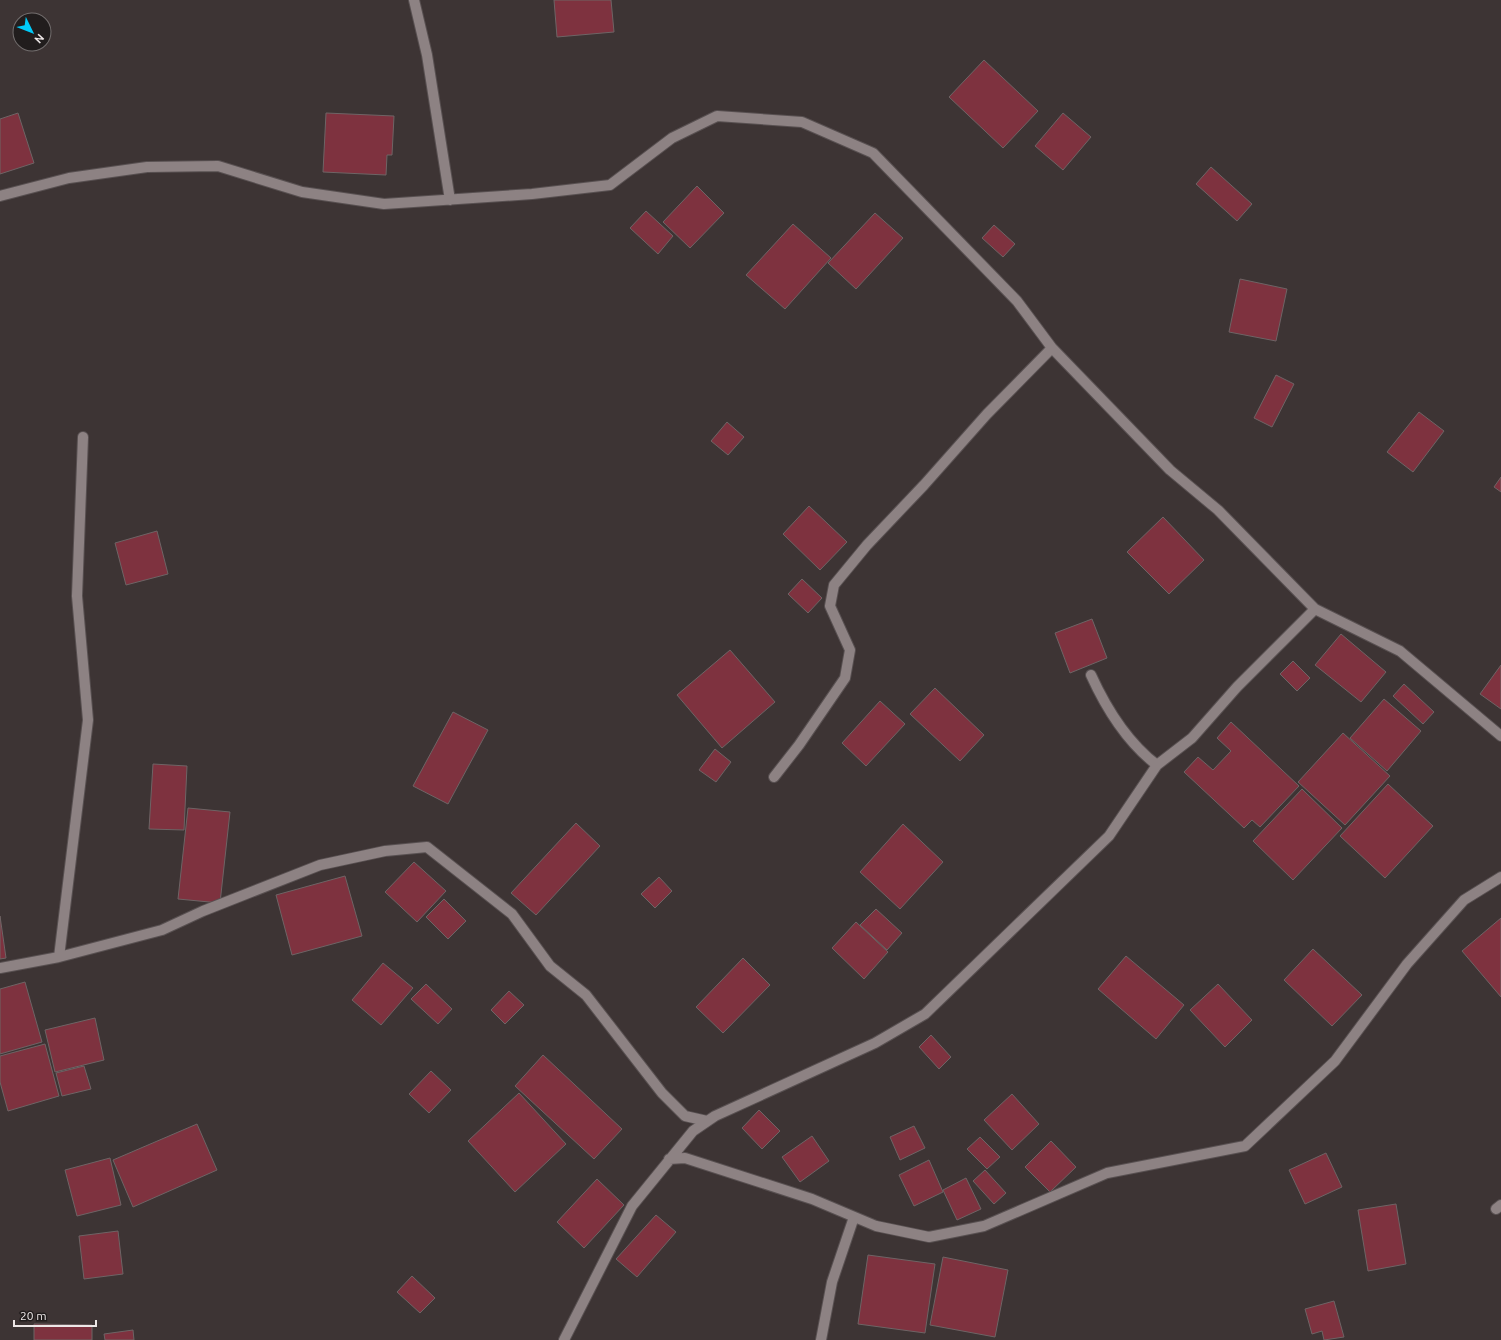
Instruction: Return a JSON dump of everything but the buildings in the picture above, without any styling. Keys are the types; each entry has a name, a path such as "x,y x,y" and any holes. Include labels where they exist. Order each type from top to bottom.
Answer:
{"street":[{"path":"414,0 427,55 450,200"},
{"path":"0,196 69,178 147,167 218,166 302,192 377,203 450,200 532,194 610,185 672,138 717,116 802,122 873,153 1017,301 1052,348 1170,470 1218,510 1314,609 1400,651 1501,736"},
{"path":"774,777 800,745 845,678 850,650 830,606 834,584 867,545 924,485 987,414 1052,348"},
{"path":"59,957 88,720 76,596 82,437"},
{"path":"564,1340 632,1206 693,1131 715,1116 875,1043 925,1014 1108,836 1157,765 1192,738 1237,687 1314,609"},
{"path":"1091,675 1100,696 1142,754 1157,765"},
{"path":"0,968 59,957 162,930 217,906 320,865 385,851 428,847 512,914 550,966 586,995 662,1093 685,1116 707,1121"},
{"path":"669,1159 685,1158 812,1199 876,1226 930,1237 984,1226 1107,1173 1245,1146 1335,1061 1407,964 1464,900 1501,877"},
{"path":"822,1340 832,1282 854,1217"}]}
